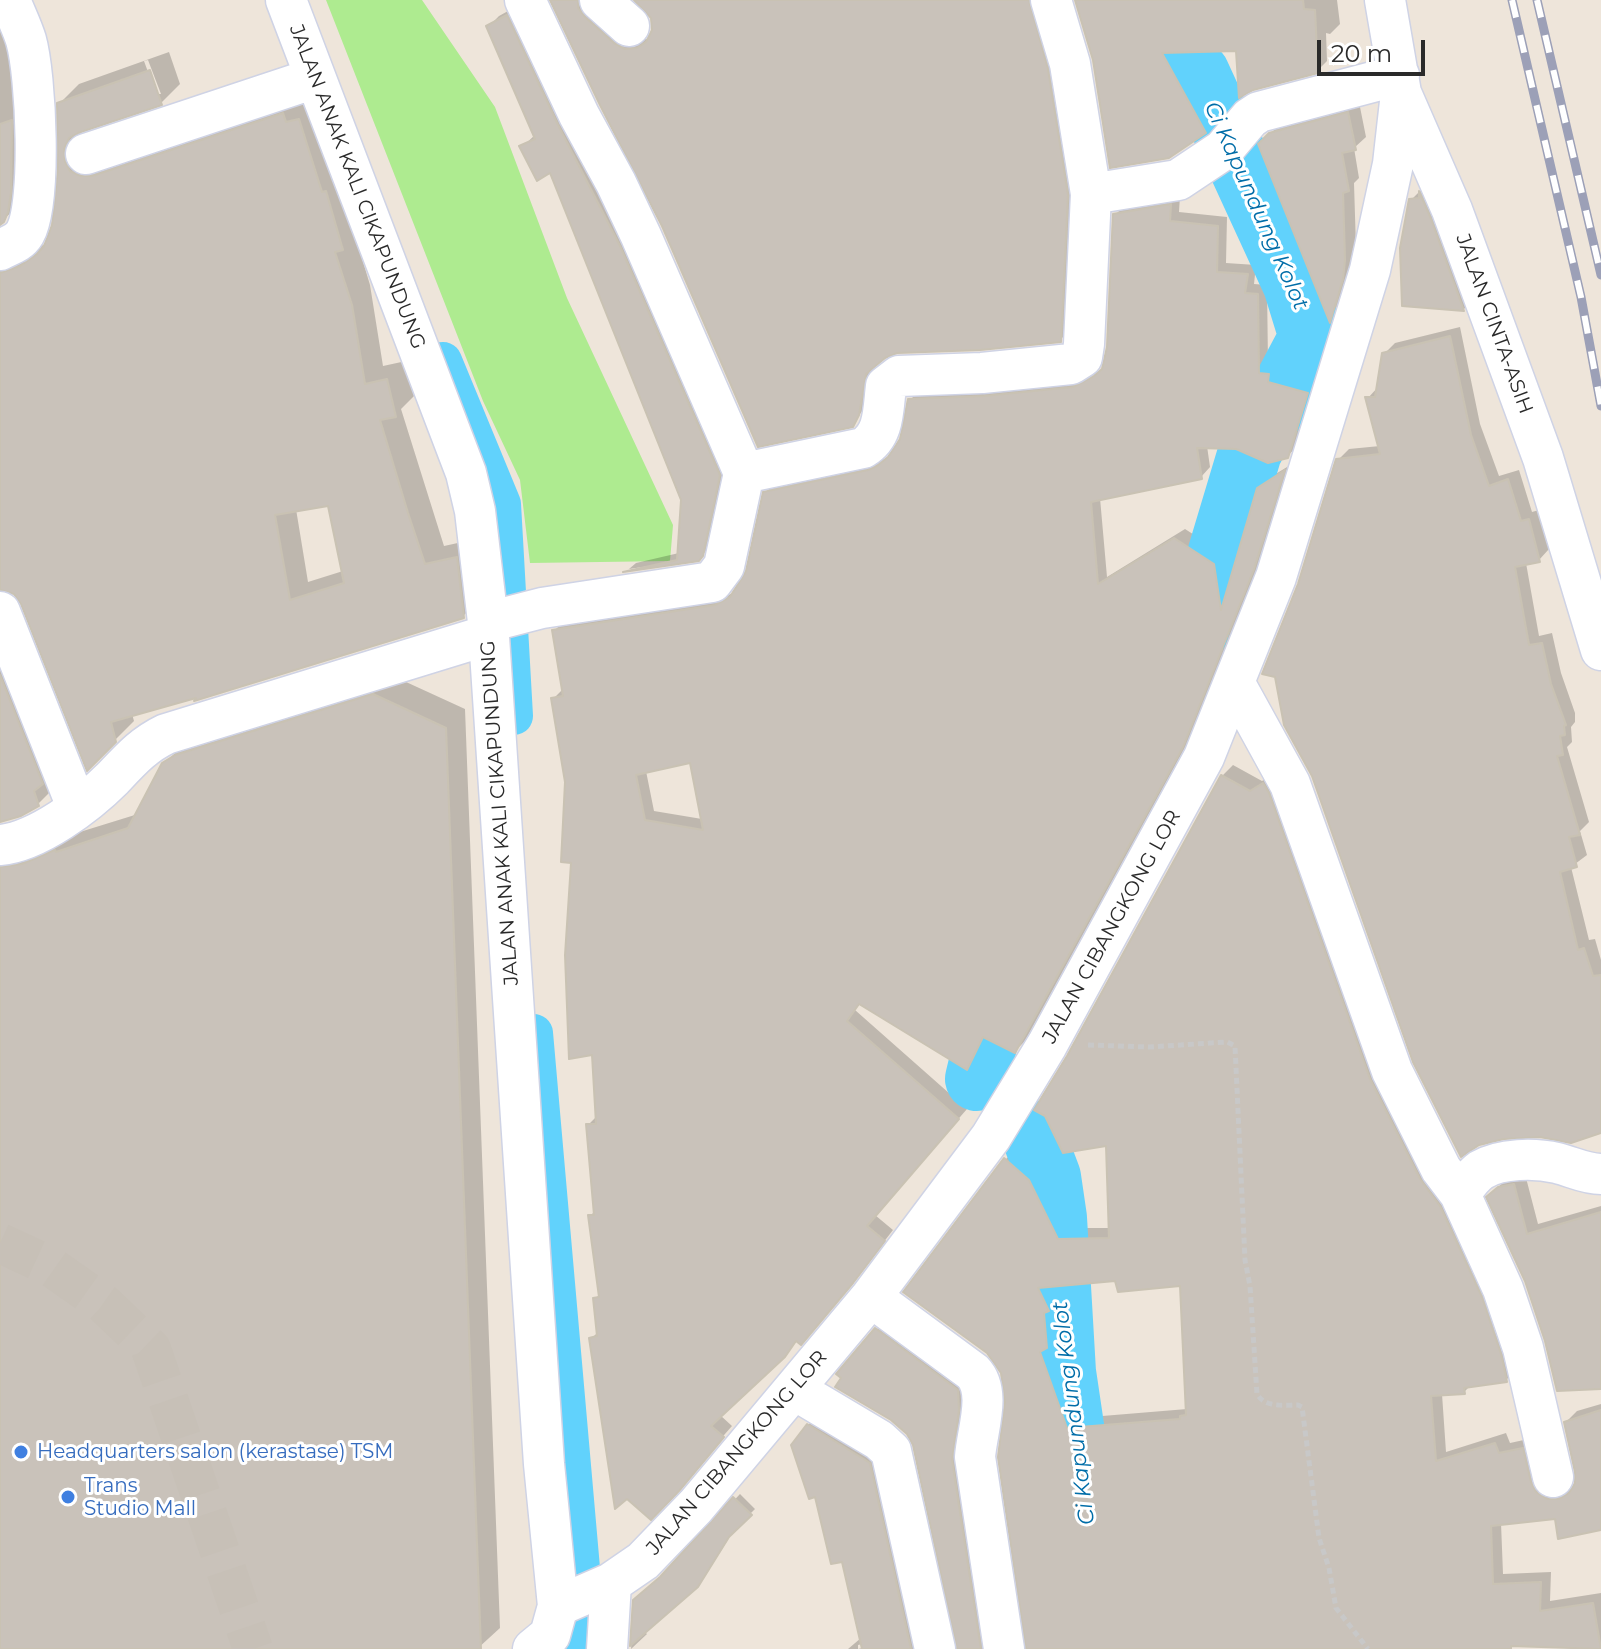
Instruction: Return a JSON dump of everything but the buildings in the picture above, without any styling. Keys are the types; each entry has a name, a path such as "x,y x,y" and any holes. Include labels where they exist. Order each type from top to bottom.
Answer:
{"street":[{"path":"0,250 17,242 29,223 17,170 34,112 27,41 10,0"},
{"name":"JALAN ANAK KALI CIKAPUNDUNG","path":"286,0 466,473 493,625 544,1464 584,1594 550,1635 533,1649"},
{"path":"0,845 27,839 77,807 112,778 141,748 166,734 542,608 712,582 724,566 744,473 629,209 579,115 525,0"},
{"path":"744,473 863,448 871,443 881,427 886,386 899,376 982,373 1078,362 1084,344 1091,194 1070,64 1051,0"},
{"name":"JALAN CINTA-ASIH","path":"1385,0 1400,84 1452,210 1543,458 1601,650"},
{"path":"86,154 315,78"},
{"path":"1091,194 1178,180 1230,143 1250,118 1268,108 1400,84"},
{"name":"JALAN CIBANGKONG LOR","path":"584,1594 643,1561 673,1531 871,1297 991,1137 1047,1045 1204,757 1276,577 1370,270 1393,164 1400,84"},
{"path":"0,612 77,807"},
{"path":"1235,684 1290,784 1392,1071 1441,1169 1460,1194 1503,1289 1518,1333 1553,1477"},
{"path":"1460,1194 1479,1171 1499,1164 1540,1161 1558,1163 1588,1174 1601,1174"},
{"path":"871,1297 973,1372 983,1385 975,1457 1004,1649"},
{"path":"795,1390 879,1440 891,1451 935,1649"},
{"path":"584,1594 607,1649"}],"path":[{"path":"1047,1045 1149,1047 1227,1042 1235,1046 1245,1260 1250,1286 1257,1394 1260,1400 1268,1403 1302,1407 1319,1538 1329,1568 1336,1608 1368,1649"}],"green space":[{"path":"326,0 422,0 495,107 567,298 673,525 670,561 530,563 520,480 483,401"}],"waterway":[{"name":"Ci Kapundung Kolot","path":"1134,0 1198,74 1295,285 1311,337 1250,452 1196,632 1183,651"},
{"path":"443,361 502,504 514,716"},
{"name":"Ci Kapundung Kolot","path":"977,1079 987,1037 1026,959"},
{"path":"534,1033 585,1614 584,1649"},
{"name":"Ci Kapundung Kolot","path":"1032,1132 1049,1177 1055,1218 1064,1372 1105,1649"}],"tunnel":[{"path":"0,1243 50,1266 104,1304 151,1349 253,1649"}],"railway":[{"path":"1512,0 1581,297 1601,406"},
{"path":"1537,0 1601,275"}],"place":[{"name":"Headquarters salon (kerastase) TSM","path":"21,1452"},
{"name":"Trans Studio Mall","path":"68,1497"}]}
